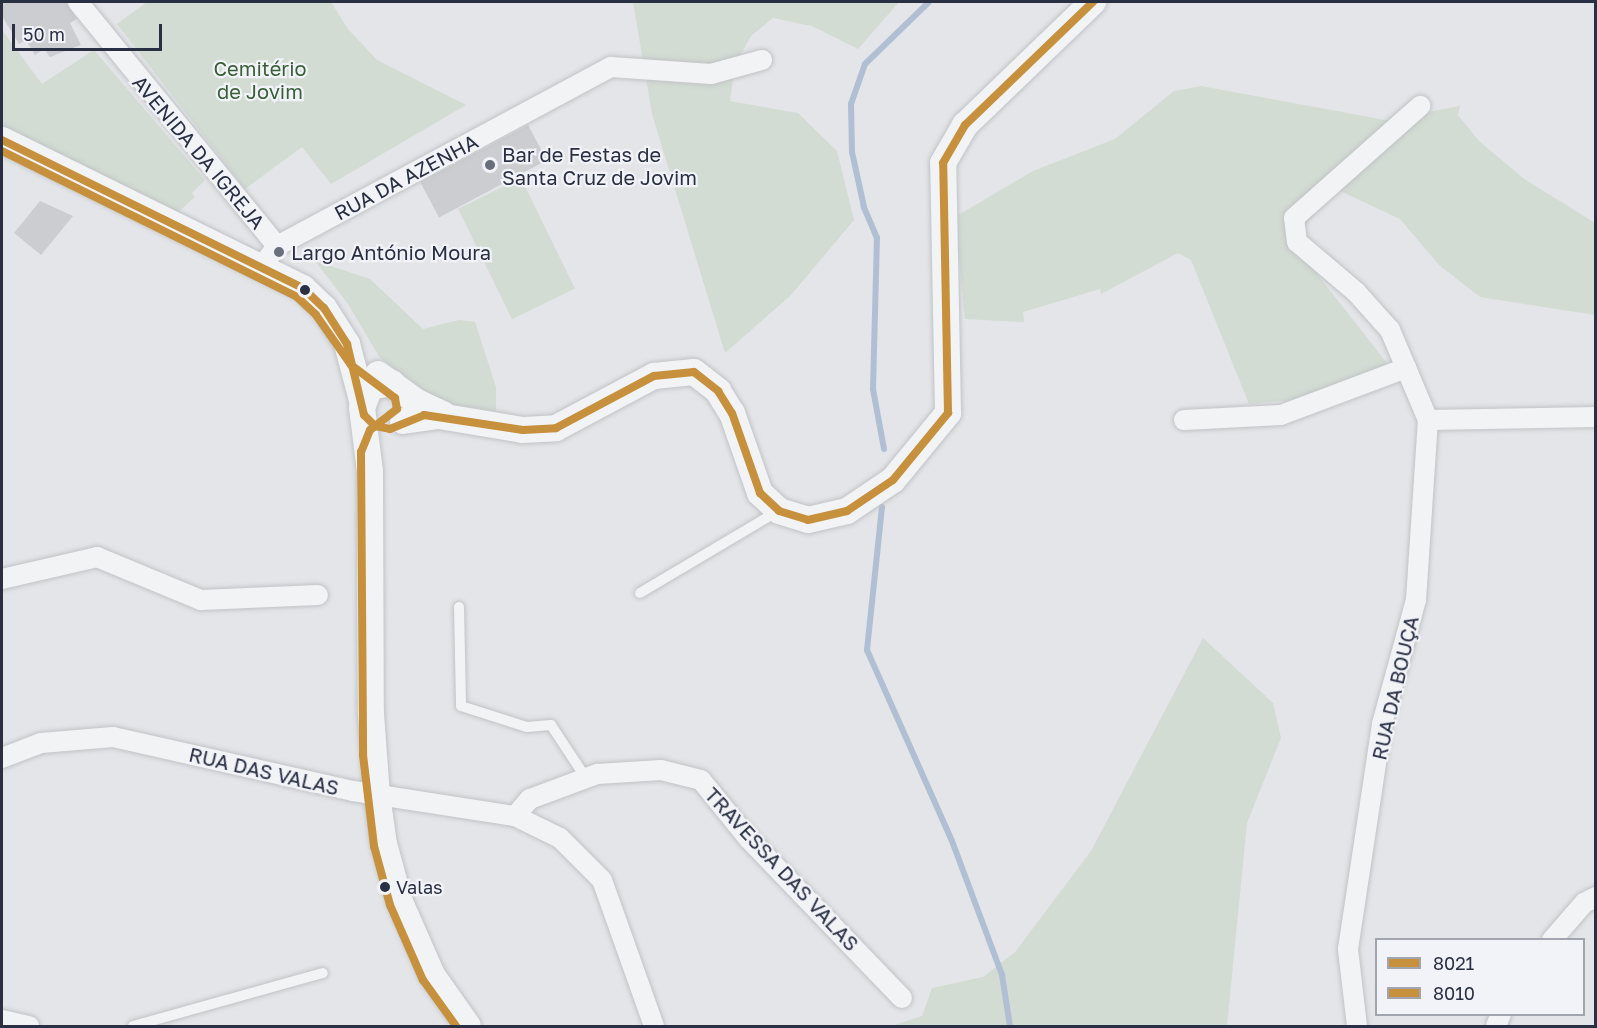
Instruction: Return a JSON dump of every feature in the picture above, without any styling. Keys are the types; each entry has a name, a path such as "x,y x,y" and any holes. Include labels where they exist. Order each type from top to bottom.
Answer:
{"street":[{"name":"AVENIDA DA IGREJA","path":"78,2 269,256"},
{"path":"2,140 269,256 315,298 346,344 370,368 427,408 455,417 523,430 556,428 654,376 694,372 718,391 732,413 760,493 779,511 807,520 847,511 893,480 948,413 943,163 965,125 1093,2"},
{"name":"RUA DA AZENHA","path":"269,256 611,67 711,74 762,60"},
{"path":"1420,106 1294,218 1297,242 1356,292 1383,322 1428,420 1596,417"},
{"path":"346,344 363,408 370,471 370,714 384,844 400,902 432,975 468,1026"},
{"path":"1184,420 1281,415 1406,368"},
{"path":"363,408 376,384 398,387"},
{"path":"370,471 373,444 396,425 409,406 398,387"},
{"path":"363,408 375,426 396,425 424,415 455,417"},
{"name":"RUA DA BOUÇA","path":"1357,1026 1348,949 1382,724 1416,600 1428,420"},
{"path":"2,579 97,557 201,600 318,595"},
{"name":"RUA DAS VALAS","path":"2,758 41,743 112,737 377,795 515,816 560,838 602,880 654,1026"},
{"name":"TRAVESSA DAS VALAS","path":"515,816 530,799 597,774 661,770 701,780 748,838 902,998"},
{"path":"1553,938 1584,903 1596,897"},
{"path":"2,1020 29,1026"}],"lane":[{"path":"640,593 779,511"},
{"path":"459,607 461,706 527,727 551,725 586,778"},
{"path":"134,1026 323,973"}],"green space":[{"name":"Cemitério de Jovim","path":"147,2 331,2 348,29 377,60 466,105 331,184 302,147 245,189 117,24"},
{"path":"633,2 899,2 858,49 812,26 773,18 751,36 735,64 730,101 798,113 837,151 854,220 791,295 725,353 652,114"},
{"name":"Cemitério de Jovim","path":"2,30 42,84 94,50 205,180 192,193 195,197 176,214 2,127"},
{"path":"1201,86 1385,120 1460,106 1458,115 1479,141 1523,178 1595,223 1595,315 1480,297 1439,265 1400,219 1336,189 1292,242 1390,367 1323,397 1249,404 1191,260 1178,253 1101,294 1100,289 1023,312 1024,322 965,319 955,217 1033,171 1115,139 1174,91"},
{"path":"521,178 575,289 512,319 458,209"},
{"path":"315,261 370,279 423,329 459,320 475,322 496,387 496,411 442,403 380,358 348,304"},
{"path":"1203,638 1273,703 1281,738 1247,823 1227,1026 891,1026 922,1016 932,988 983,977 1015,952 1091,851"}],"building":[{"path":"2,2 66,2 77,19 70,23 81,45 50,57 44,49 35,55 26,40 19,44 2,16"},
{"name":"Bar de Festas de Santa Cruz de Jovim","path":"528,125 547,160 439,218 420,182"},
{"path":"40,201 73,216 41,255 14,233"}],"waterway":[{"path":"884,449 873,389 877,238 864,207 852,152 851,104 865,64 929,2"},
{"path":"882,507 867,650 952,841 1002,975 1010,1026"}],"transit line":[{"name":"8021","path":"2,140 303,288 324,308 347,344 364,415 375,426 390,429 424,415 523,430 556,428 654,376 694,372 718,391 732,413 760,493 779,511 808,520 847,511 893,480 948,413 943,163 965,125 1093,2"},
{"name":"8010","path":"2,151 297,297 316,315 351,365 395,398 397,409 370,430 361,452 363,755 374,846 390,905 423,980 456,1026"}],"place":[{"name":"Bar de Festas de Santa Cruz de Jovim","path":"490,165"},
{"name":"Largo António Moura","path":"279,252"},
{"name":"Valas","path":"385,887"}]}
